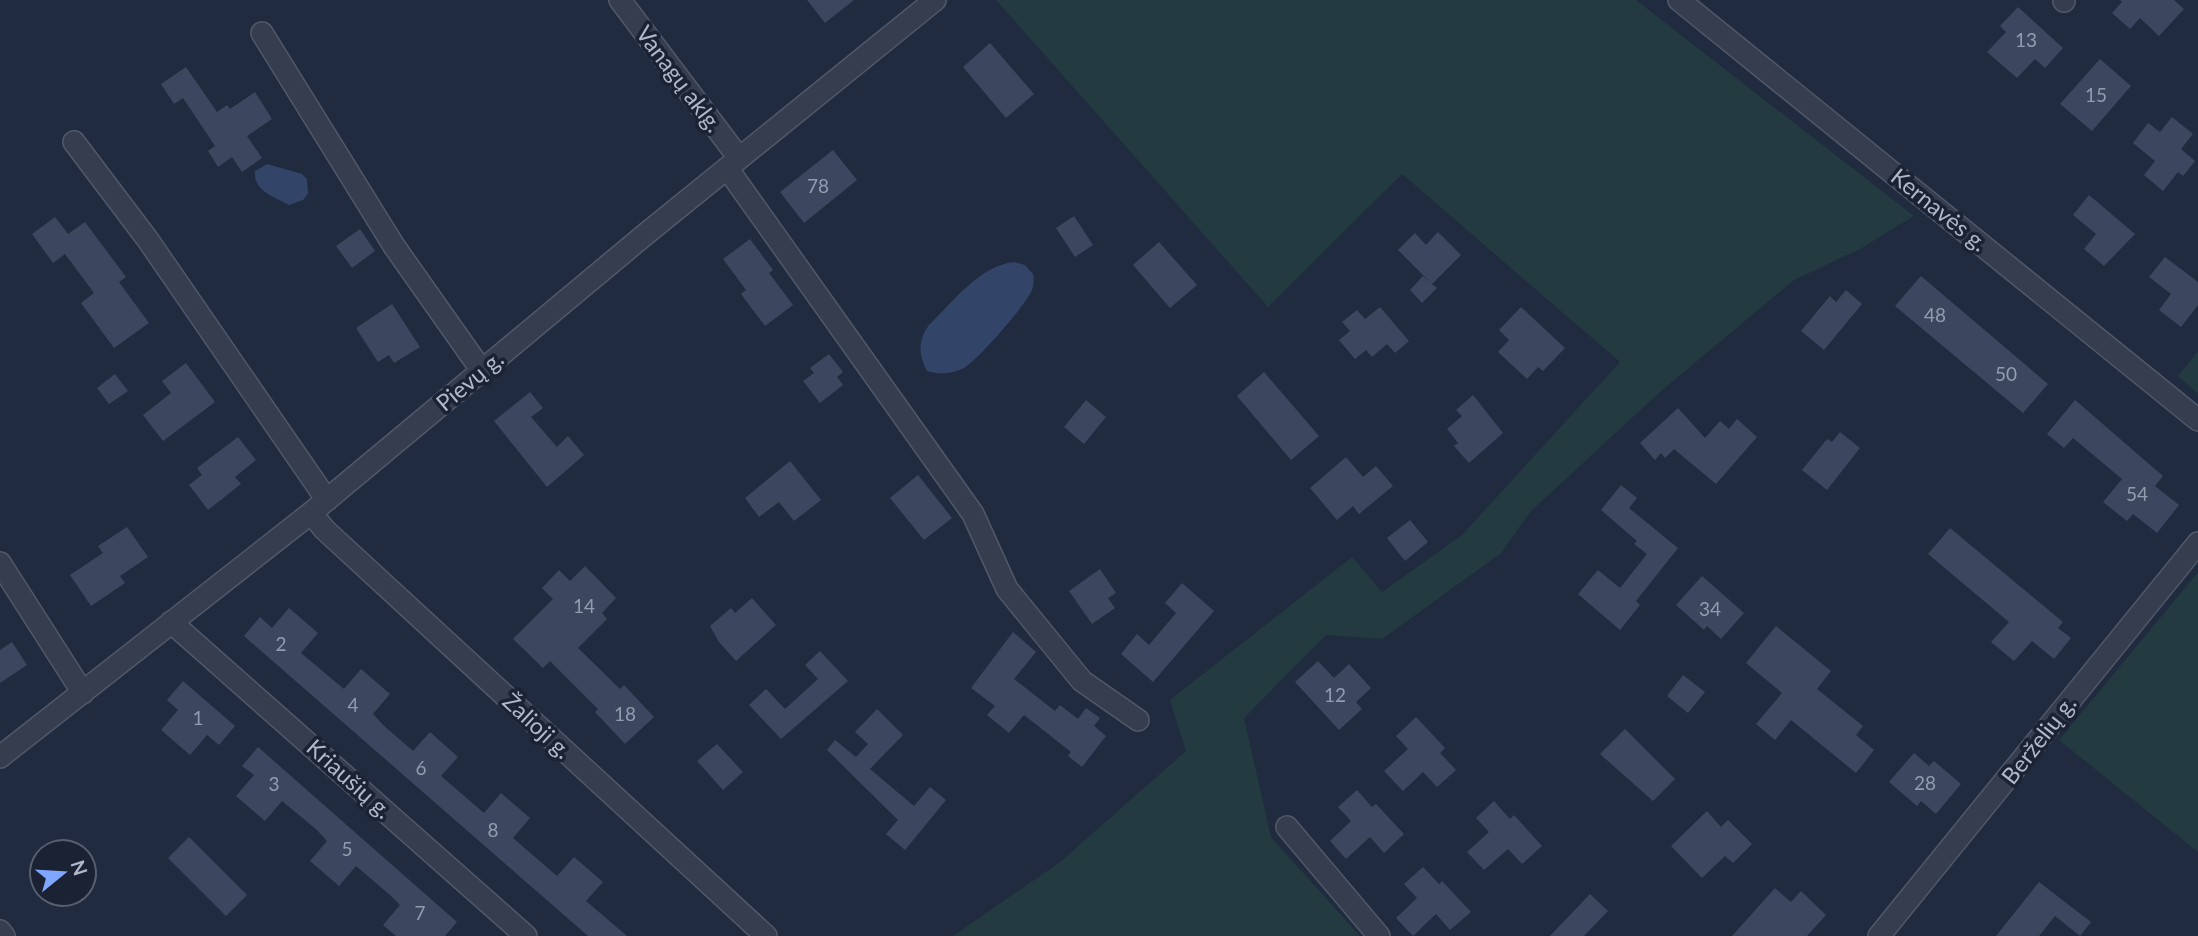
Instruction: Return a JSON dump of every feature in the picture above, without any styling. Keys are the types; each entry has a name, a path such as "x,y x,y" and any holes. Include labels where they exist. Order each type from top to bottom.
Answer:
{"street":[{"name":"Vanagų aklg.","path":"620,0 973,514 1007,589 1082,681 1138,720"},
{"name":"Pievų g.","path":"0,757 319,506 733,163 935,0"},
{"name":"Kernavės g.","path":"1679,0 2198,420"},
{"path":"262,33 394,246 482,371"},
{"name":"Žalioji g.","path":"74,142 148,240 319,506 325,530 766,936"},
{"name":"Berželių g.","path":"1878,936 2198,543"},
{"path":"0,563 83,693"},
{"name":"Kriaušių g.","path":"172,622 526,936"},
{"path":"1287,827 1379,936"},
{"path":"0,931 4,936"}],"green space":[{"path":"996,0 1636,0 1914,216 1860,249 1794,280 1660,392 1531,511 1500,554 1382,639 1326,635 1244,718 1271,837 1360,936 953,936 1060,862 1186,751 1170,700 1352,557 1382,592 1462,535 1620,362 1402,174 1268,307"},
{"path":"2198,351 2198,394 2178,376"},
{"path":"2198,572 2198,852 2059,740"}],"water":[{"path":"267,164 302,174 307,179 308,194 303,200 289,205 271,196 257,184 255,171"},
{"path":"1014,262 1025,265 1033,274 1034,282 1028,297 1012,319 980,355 964,368 945,373 927,371 920,348 929,325 978,278 989,270"}],"building":[{"path":"807,0 854,0 825,23"},
{"path":"2120,0 2174,0 2184,9 2159,36 2140,18 2130,29 2112,13 2122,2"},
{"path":"2018,7 2063,48 2045,68 2035,59 2017,78 1987,52 2006,32 2000,26"},
{"path":"990,43 1034,94 1006,118 963,67"},
{"path":"2100,59 2131,86 2092,131 2060,104"},
{"path":"186,67 217,112 227,105 230,109 255,92 272,119 247,136 262,158 242,172 232,157 218,167 208,151 215,146 183,98 174,104 161,84"},
{"path":"2172,117 2193,134 2181,149 2195,161 2183,176 2178,172 2163,191 2144,175 2155,161 2133,143 2148,123 2160,132"},
{"path":"833,150 857,180 804,223 780,192"},
{"path":"2089,195 2135,234 2104,266 2084,249 2096,234 2073,215"},
{"path":"1074,216 1093,245 1075,257 1056,228"},
{"path":"55,217 68,234 85,222 126,277 119,282 149,323 114,348 81,303 94,293 65,254 53,263 32,234"},
{"path":"360,229 375,251 352,268 336,246"},
{"path":"1438,232 1461,255 1432,284 1437,288 1422,303 1410,290 1423,276 1431,283 1398,250 1415,233 1426,245"},
{"path":"750,239 773,270 769,273 793,305 765,326 741,294 746,290 723,259"},
{"path":"1159,242 1197,285 1170,308 1133,265"},
{"path":"2165,257 2198,282 2198,305 2181,327 2159,310 2171,294 2149,277"},
{"path":"1921,276 2048,384 2023,413 1895,306"},
{"path":"1846,290 1862,304 1824,350 1801,331 1830,296 1836,302"},
{"path":"392,304 420,347 394,363 389,355 378,362 356,328"},
{"path":"1380,307 1409,341 1395,353 1387,344 1372,357 1366,350 1355,359 1339,340 1350,331 1342,322 1357,310 1365,319"},
{"path":"1521,307 1565,348 1543,371 1538,367 1527,379 1498,352 1509,340 1499,330"},
{"path":"829,354 843,372 837,377 843,385 820,403 803,381 814,373 810,368"},
{"path":"186,363 215,402 163,441 143,415 171,393 162,381"},
{"path":"1264,372 1319,436 1291,460 1237,396"},
{"path":"115,374 128,391 109,404 97,388"},
{"path":"530,392 543,408 531,417 557,447 568,436 584,455 547,487 494,421"},
{"path":"1473,395 1503,433 1469,463 1454,446 1458,443 1447,429 1462,416 1456,410"},
{"path":"1086,400 1106,417 1084,444 1064,427"},
{"path":"2075,400 2163,476 2155,486 2179,505 2157,533 2133,514 2127,521 2103,502 2122,479 2073,438 2064,448 2047,434"},
{"path":"1678,408 1705,438 1720,421 1729,429 1737,419 1757,437 1716,484 1674,449 1665,458 1661,453 1655,460 1640,443"},
{"path":"1840,432 1860,448 1827,490 1802,470 1827,439 1832,442"},
{"path":"238,437 256,460 235,477 241,484 208,510 189,485 202,475 197,468"},
{"path":"1346,457 1363,477 1376,466 1393,486 1359,514 1353,506 1337,520 1310,488"},
{"path":"790,461 821,500 794,521 779,502 759,517 745,498"},
{"path":"918,475 952,518 924,540 890,498"},
{"path":"1621,485 1637,498 1629,508 1678,548 1636,601 1640,605 1620,630 1578,594 1598,570 1620,588 1647,554 1634,544 1637,541 1601,510"},
{"path":"1410,520 1428,542 1405,561 1387,538"},
{"path":"127,527 148,557 120,576 125,583 91,606 70,575 103,553 98,546"},
{"path":"1950,528 2063,622 2058,628 2071,638 2054,659 2032,641 2014,661 1991,642 2009,622 1928,554"},
{"path":"585,566 616,598 602,613 607,619 578,648 620,689 624,685 654,717 625,744 595,712 598,709 550,661 543,668 513,639 553,599 542,588 559,570 570,581"},
{"path":"1100,569 1116,593 1108,598 1115,608 1092,624 1069,591"},
{"path":"1702,576 1744,613 1721,639 1707,626 1704,630 1676,605"},
{"path":"1182,583 1214,611 1153,682 1121,654 1137,634 1149,645 1176,613 1165,603"},
{"path":"752,598 776,625 736,661 719,642 710,626 731,608 735,613"},
{"path":"289,608 318,633 301,653 344,689 361,669 390,694 373,714 383,725 413,751 430,732 458,757 441,776 484,813 501,793 530,818 513,838 557,876 574,857 603,882 586,901 627,936 588,936 244,636 260,617 272,628"},
{"path":"1776,626 1831,671 1817,689 1863,726 1856,735 1874,750 1856,773 1791,720 1775,740 1756,724 1782,693 1746,663"},
{"path":"1013,632 1036,652 1014,679 1055,711 1060,705 1078,719 1086,708 1100,718 1094,726 1106,736 1082,767 1068,756 1071,752 1024,715 1009,733 987,715 995,706 971,688"},
{"path":"12,642 27,665 0,683 0,650"},
{"path":"820,651 848,681 781,739 749,705 766,689 785,709 818,679 805,665"},
{"path":"1318,661 1334,678 1349,664 1371,688 1356,702 1362,709 1339,730 1295,682"},
{"path":"1683,675 1705,692 1688,713 1667,696"},
{"path":"183,681 235,726 219,745 207,735 190,755 161,730 178,710 167,700"},
{"path":"877,709 903,735 870,769 914,806 930,787 946,800 905,850 886,834 898,820 827,750 835,740 856,757 868,744 855,732"},
{"path":"1416,717 1445,748 1440,753 1456,770 1437,787 1423,772 1403,791 1384,771 1408,749 1396,736"},
{"path":"1625,729 1675,779 1653,801 1600,754"},
{"path":"717,744 743,772 723,790 697,761"},
{"path":"258,747 457,922 445,936 396,936 383,925 400,905 390,895 356,866 339,886 310,861 327,841 317,830 282,801 265,821 236,796 254,775 242,766"},
{"path":"1914,753 1929,766 1934,761 1961,784 1936,814 1921,801 1917,806 1889,782"},
{"path":"1357,790 1372,807 1376,804 1404,834 1384,853 1370,837 1346,859 1330,841 1351,821 1338,807"},
{"path":"1494,801 1510,819 1514,815 1542,846 1522,864 1508,849 1484,870 1467,852 1489,832 1476,818"},
{"path":"1707,811 1721,827 1728,820 1752,844 1733,863 1725,856 1702,878 1671,846"},
{"path":"189,837 247,895 226,916 168,858"},
{"path":"1423,867 1439,884 1442,881 1471,912 1450,930 1436,914 1413,936 1396,918 1417,898 1404,884"},
{"path":"2039,882 2091,922 2080,936 2055,916 2039,936 1996,936"},
{"path":"1775,888 1791,902 1801,891 1826,915 1807,936 1732,936"},
{"path":"1590,894 1608,911 1584,936 1550,936"}]}
